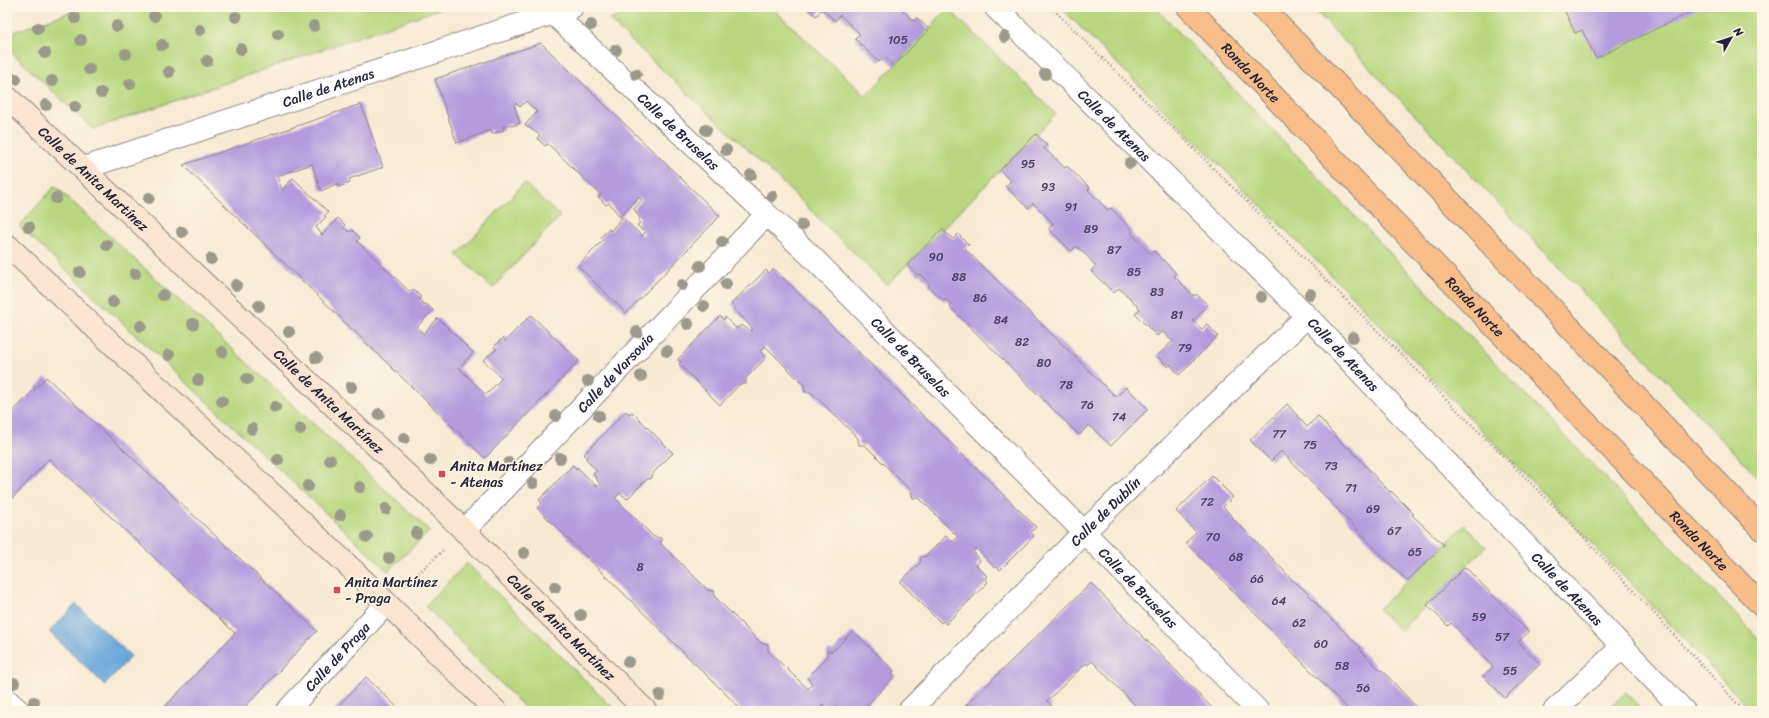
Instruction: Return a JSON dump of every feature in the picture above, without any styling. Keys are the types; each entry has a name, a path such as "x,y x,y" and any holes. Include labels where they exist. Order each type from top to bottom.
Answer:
{"main road":[{"name":"Ronda Norte","path":"1188,7 1762,606"},
{"path":"1261,7 1422,172 1762,529"},
{"name":"Calle de Anita Martínez","path":"7,97 84,168 464,531 646,711"},
{"path":"7,245 387,603 496,711"}],"street":[{"name":"Calle de Atenas","path":"995,7 1307,316 1684,711"},
{"name":"Calle de Atenas","path":"84,168 563,10"},
{"name":"Calle de Bruselas","path":"563,10 1084,532 1258,711"},
{"name":"Calle de Varsovia","path":"464,531 766,215"},
{"name":"Calle de Dublín","path":"909,711 1084,532 1307,316"},
{"name":"Calle de Praga","path":"287,711 387,603"},
{"path":"1554,711 1623,646"},
{"path":"7,700 19,711"}],"path":[{"path":"1051,7 1567,520 1744,711"},
{"path":"387,603 464,531"}],"green space":[{"path":"85,7 445,7 93,129 10,51 10,41 16,31"},
{"path":"647,7 771,7 866,96 948,8 1056,114 887,285 762,163 609,20"},
{"path":"1060,7 1155,7 1762,642 1762,711 1752,711 1341,285"},
{"path":"1312,7 1762,7 1762,482"},
{"path":"524,183 560,216 493,288 457,255"},
{"path":"55,186 430,531 388,571 19,226"},
{"path":"1465,525 1486,547 1400,631 1378,609"},
{"path":"467,563 616,711 528,711 425,606"},
{"path":"1626,692 1644,711 1606,711"}],"water":[{"path":"76,604 131,656 105,685 49,632"}],"building":[{"path":"806,7 899,7 914,21 917,18 929,29 894,66 885,57 879,62 855,39 860,34 840,15 835,21 822,9 816,16"},
{"path":"1563,7 1701,7 1596,58 1582,30 1575,33"},
{"path":"541,43 720,216 626,313 578,266 603,240 601,237 609,229 611,231 622,217 642,236 645,233 637,225 640,223 638,221 640,218 634,209 642,200 639,197 620,217 609,203 606,205 598,197 601,195 548,144 545,146 537,138 540,135 525,125 537,112 526,101 520,107 516,103 514,105 520,123 511,126 511,124 503,126 504,130 492,134 491,130 457,143 435,79"},
{"path":"361,104 383,167 349,179 350,183 338,187 338,183 321,191 312,164 277,176 282,190 293,178 328,212 324,216 326,217 316,227 322,235 338,218 345,225 343,227 349,232 352,230 360,238 357,241 410,292 413,289 421,297 419,299 424,305 426,304 433,310 417,327 423,334 438,318 473,353 459,368 486,395 502,378 483,360 497,349 494,347 503,338 505,341 531,315 579,361 485,458 183,165"},
{"path":"1036,134 1047,145 1044,148 1065,168 1067,166 1090,188 1088,190 1108,210 1111,208 1133,231 1131,233 1141,244 1151,254 1154,251 1176,273 1174,276 1194,296 1196,294 1208,305 1193,321 1202,329 1207,324 1218,336 1179,375 1170,364 1168,367 1157,356 1173,341 1162,331 1157,336 1135,314 1140,309 1130,298 1119,288 1114,293 1091,271 1096,266 1087,256 1076,246 1071,251 1049,229 1053,223 1033,203 1028,208 1005,186 1011,181 1000,170"},
{"path":"942,229 953,239 958,234 969,245 965,249 1116,397 1126,387 1148,409 1111,446 1089,425 1079,435 950,307 952,305 946,299 944,301 928,286 930,284 920,274 918,275 907,265"},
{"path":"774,269 1036,527 1031,532 1034,536 1000,570 997,567 995,568 977,549 973,551 980,561 976,565 987,576 985,578 988,582 946,624 943,621 941,623 900,582 920,563 921,557 926,556 946,536 953,542 958,537 919,498 913,498 911,491 865,445 859,445 858,438 811,392 805,392 804,385 765,346 760,351 766,358 746,378 746,384 740,384 720,405 679,364 681,362 678,359 720,316 724,320 725,317 737,329 741,325 751,331 752,328 731,304 766,270 769,273"},
{"path":"46,377 317,631 241,711 161,711 235,633 49,459 7,504 7,418"},
{"path":"1287,404 1307,427 1318,416 1338,439 1348,448 1349,447 1380,482 1414,514 1412,515 1444,545 1407,581 1281,451 1271,461 1250,440"},
{"path":"626,411 629,414 632,412 673,453 653,473 652,478 646,480 627,499 620,493 615,498 654,537 661,538 661,544 708,590 714,591 715,597 761,643 768,644 768,651 808,689 812,684 807,677 827,657 827,651 833,651 853,631 894,671 892,673 895,676 861,711 841,711 836,706 832,711 822,704 821,708 824,711 743,711 537,508 542,503 539,500 573,465 576,469 577,467 596,486 600,484 593,474 597,471 586,459 587,457 584,454"},
{"path":"1212,476 1233,497 1223,507 1233,517 1232,518 1361,648 1359,649 1381,671 1382,670 1420,711 1350,711 1186,543 1196,532 1176,511"},
{"path":"1465,567 1529,632 1518,642 1540,664 1505,698 1483,676 1493,667 1451,623 1448,626 1427,605"},
{"path":"1091,583 1215,711 1141,711 1092,661 1089,664 1085,664 1047,701 1052,706 1047,711 960,711"},
{"path":"366,677 401,711 333,711"}],"place":[{"name":"Anita Martínez - Atenas","path":"442,474"},
{"name":"Anita Martínez - Praga","path":"337,590"}]}
